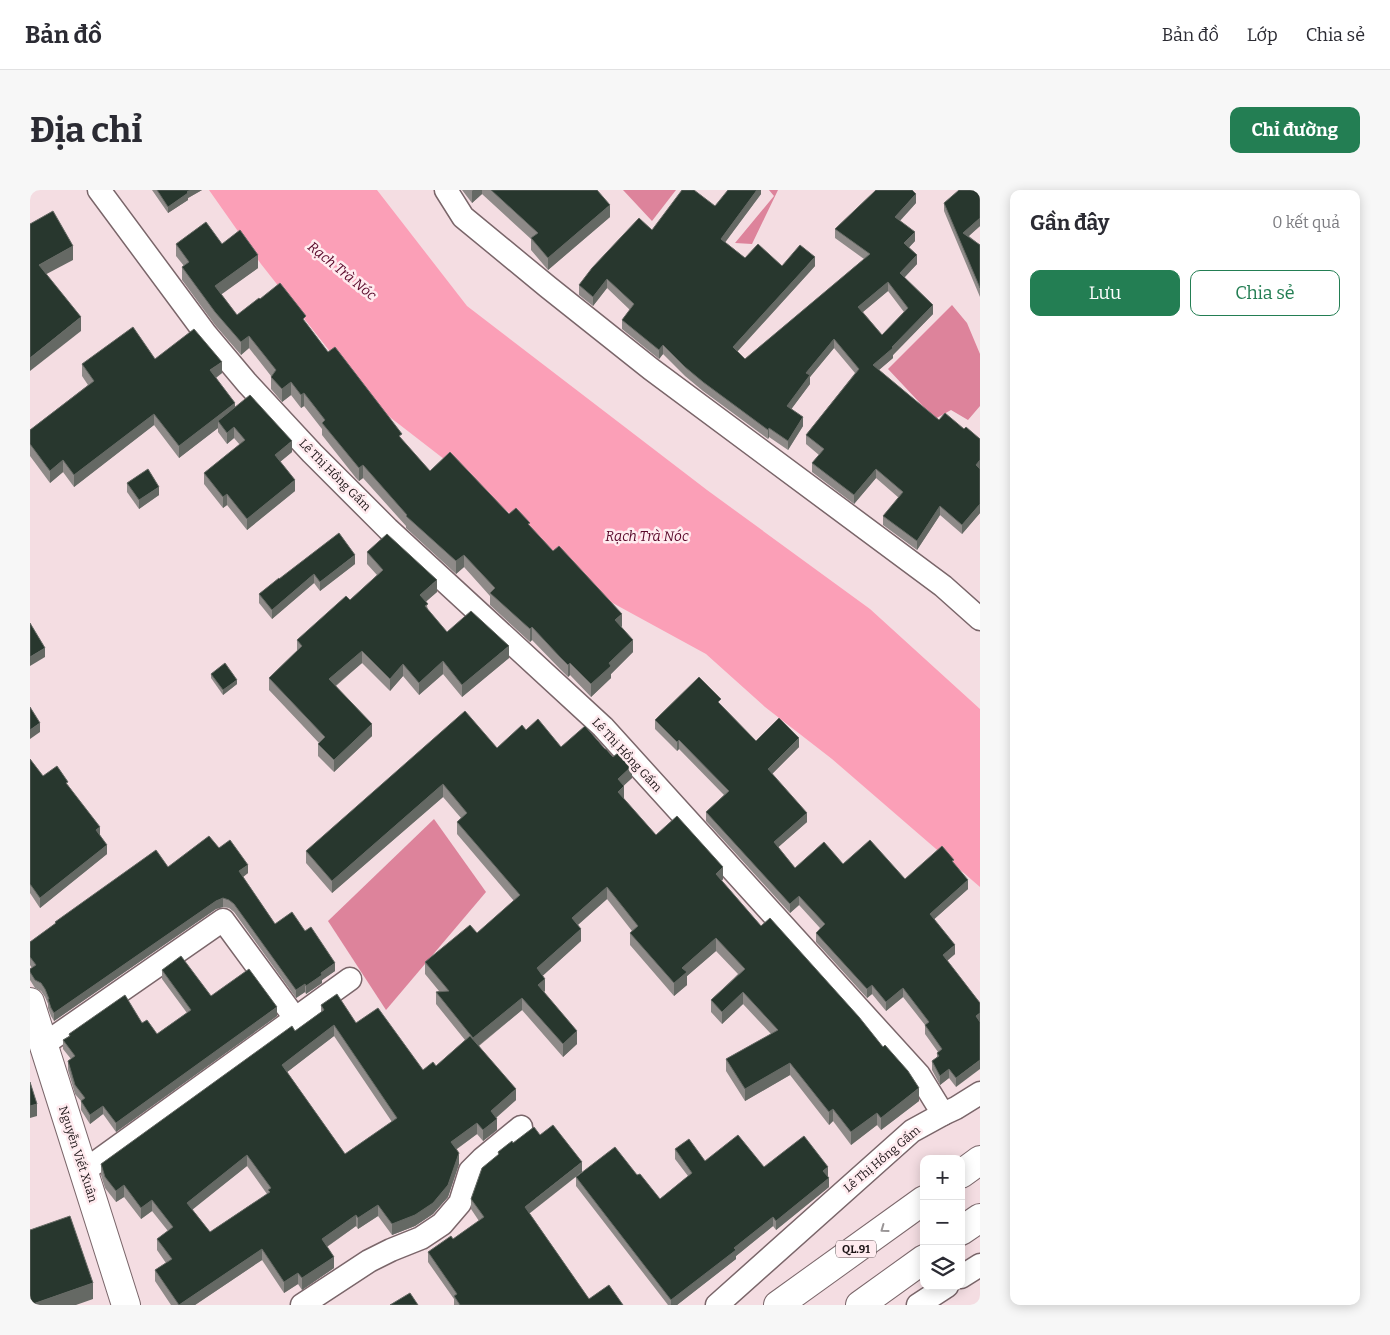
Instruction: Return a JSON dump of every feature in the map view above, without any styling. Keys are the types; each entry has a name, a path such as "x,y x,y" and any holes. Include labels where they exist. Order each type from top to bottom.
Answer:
{"main road":[{"name":"Nguyễn Viết Xuân","path":"30,1002 126,1305"},
{"path":"965,1171 980,1160"},
{"name":"QL.91","path":"783,1301 920,1203"},
{"path":"965,1229 980,1218"},
{"path":"860,1305 920,1262"}],"street":[{"name":"Lê Thị Hồng Gấm","path":"99,190 205,333 247,384 312,453 388,528 603,727 919,1074 943,1114 912,1131 717,1305"},
{"path":"446,190 463,217 548,287 651,369 943,586 980,619"},
{"path":"44,1045 223,920 295,1018"},
{"path":"84,1171 350,979"},
{"path":"943,1114 980,1093"},
{"path":"302,1305 369,1261 390,1250 421,1238 442,1224 460,1203 470,1171 521,1127"},
{"path":"965,1274 980,1265"},
{"path":"918,1305 941,1290"}],"shaded area":[{"path":"623,190 676,190 652,221"},
{"path":"769,190 778,190 752,244 735,243 774,196"},
{"path":"952,305 967,323 980,354 980,406 968,420 951,410 935,419 888,369"},
{"path":"434,819 486,892 386,1010 328,921"}],"water":[{"name":"Rạch Trà Nóc","path":"209,190 377,190 467,306 707,490 870,609 980,709 980,887 832,759 765,707 706,654 609,601 475,483 369,401 261,264"}],"building":[{"path":"157,190 190,190 168,207"},
{"path":"491,190 597,190 610,205 548,258 531,238 538,233"},
{"path":"682,190 694,190 715,206 728,190 757,190 721,239 745,258 758,244 782,266 800,245 815,257 733,347 745,359 870,254 835,229 876,190 912,190 916,194 895,217 915,232 904,243 917,255 900,273 933,305 893,348 873,365 939,420 945,413 964,429 966,427 980,439 980,460 976,465 980,469 980,504 962,525 940,506 917,541 883,516 903,492 876,469 854,495 812,463 824,449 806,435 859,369 834,339 806,373 810,375 787,406 803,417 788,441 769,428 768,430 703,382 663,345 659,350 622,320 634,304 607,279 593,297 579,285 592,268 639,218 652,230","holes":["888,282 908,308 882,335 858,307"]},
{"path":"959,190 980,190 980,218 963,233 980,245 980,288 944,203"},
{"path":"53,211 73,246 39,265 81,317 30,358 30,224"},
{"path":"206,222 222,244 240,230 258,255 215,286 237,315 280,283 306,316 303,319 328,352 335,347 402,434 399,436 430,471 450,452 509,514 516,508 553,551 559,546 622,614 615,620 633,640 609,663 611,666 591,684 570,663 568,665 532,627 530,629 490,593 495,588 464,555 456,561 406,516 363,465 359,468 322,423 325,420 304,393 301,395 291,382 282,389 271,377 276,370 249,336 241,342 215,312 182,267 189,262 176,244"},
{"path":"133,327 155,359 194,329 222,362 210,370 235,403 179,446 154,414 74,475 63,460 50,471 30,444 30,430 94,381 82,364"},
{"path":"250,395 292,441 275,455 295,480 247,519 227,494 223,497 204,473 245,440 234,427 227,433 218,421"},
{"path":"148,469 159,487 139,500 127,483"},
{"path":"339,533 355,555 320,582 314,574 272,610 259,594"},
{"path":"387,534 437,580 420,595 428,604 425,606 447,632 471,611 509,646 462,685 443,661 419,683 403,664 390,679 362,651 329,679 372,724 334,760 318,744 325,737 269,678 302,646 297,640 346,596 350,600 383,570 367,552"},
{"path":"30,623 45,648 30,657"},
{"path":"225,663 237,680 223,690 211,674"},
{"path":"699,677 721,699 718,702 756,741 779,718 799,738 768,769 807,813 774,842 795,868 824,842 843,864 870,840 905,879 942,846 968,880 930,914 955,945 943,955 980,1003 980,1013 976,1016 980,1022 980,1060 956,1078 949,1069 940,1076 932,1061 939,1056 937,1053 942,1049 925,1025 929,1022 903,988 886,1002 872,985 867,989 816,933 825,924 799,896 790,904 706,812 729,791 679,740 677,742 655,720"},
{"path":"30,707 40,723 30,730"},
{"path":"465,711 497,748 522,725 526,730 538,719 561,747 585,726 613,757 619,752 632,766 618,779 624,786 618,792 656,835 677,816 723,867 716,874 761,926 770,918 859,1017 883,1047 885,1045 908,1071 919,1088 881,1118 877,1113 851,1132 833,1109 829,1112 790,1063 745,1089 726,1059 778,1030 743,992 722,1012 711,1000 745,969 716,938 682,968 687,972 674,983 630,933 638,926 607,887 572,918 581,929 537,968 545,979 538,985 577,1031 563,1044 522,998 473,1038 436,992 449,991 425,962 470,925 477,933 520,895 457,822 467,813 443,784 332,881 306,851"},
{"path":"30,759 43,776 57,766 68,782 66,783 100,827 96,830 107,845 40,898 30,884"},
{"path":"209,836 219,848 230,840 248,865 239,871 275,924 292,912 305,931 311,927 335,963 321,973 322,975 306,986 305,984 296,990 234,904 223,898 54,1013 45,989 41,983 35,980 30,972 30,969 36,965 30,957 30,942 156,850 168,867"},
{"path":"181,956 211,996 249,969 277,1007 116,1123 103,1106 90,1115 81,1101 85,1098 75,1085 68,1061 75,1056 63,1040 125,995 142,1023 147,1020 157,1034 191,1010 162,970"},
{"path":"337,994 356,1023 378,1008 423,1070 433,1062 436,1066 470,1036 516,1089 491,1111 497,1119 483,1130 477,1123 451,1142 459,1153 448,1185 433,1203 415,1215 392,1224 378,1205 358,1218 356,1215 322,1239 334,1257 302,1278 298,1273 284,1282 262,1249 179,1305 155,1270 172,1259 157,1239 173,1227 152,1200 141,1208 124,1185 116,1191 105,1177 101,1164 292,1026 295,1031 324,1010 321,1005","holes":["334,1025 397,1118 345,1154 282,1065","247,1155 271,1188 268,1190 270,1192 210,1232 187,1203"]},
{"path":"30,1082 37,1104 30,1106"},
{"path":"553,1125 582,1162 525,1207 589,1299 609,1285 623,1305 460,1305 454,1296 457,1294 428,1252 451,1236 453,1239 484,1217 471,1199 482,1168 499,1154 498,1152 534,1127 540,1135"},
{"path":"738,1135 764,1167 804,1136 828,1167 823,1171 829,1178 776,1221 773,1217 734,1248 736,1250 671,1300 576,1177 615,1147 637,1175 640,1174 660,1199 692,1173 675,1149 689,1139 705,1161"},
{"path":"70,1216 93,1283 30,1305 30,1230"},
{"path":"410,1293 418,1305 390,1305"}]}
